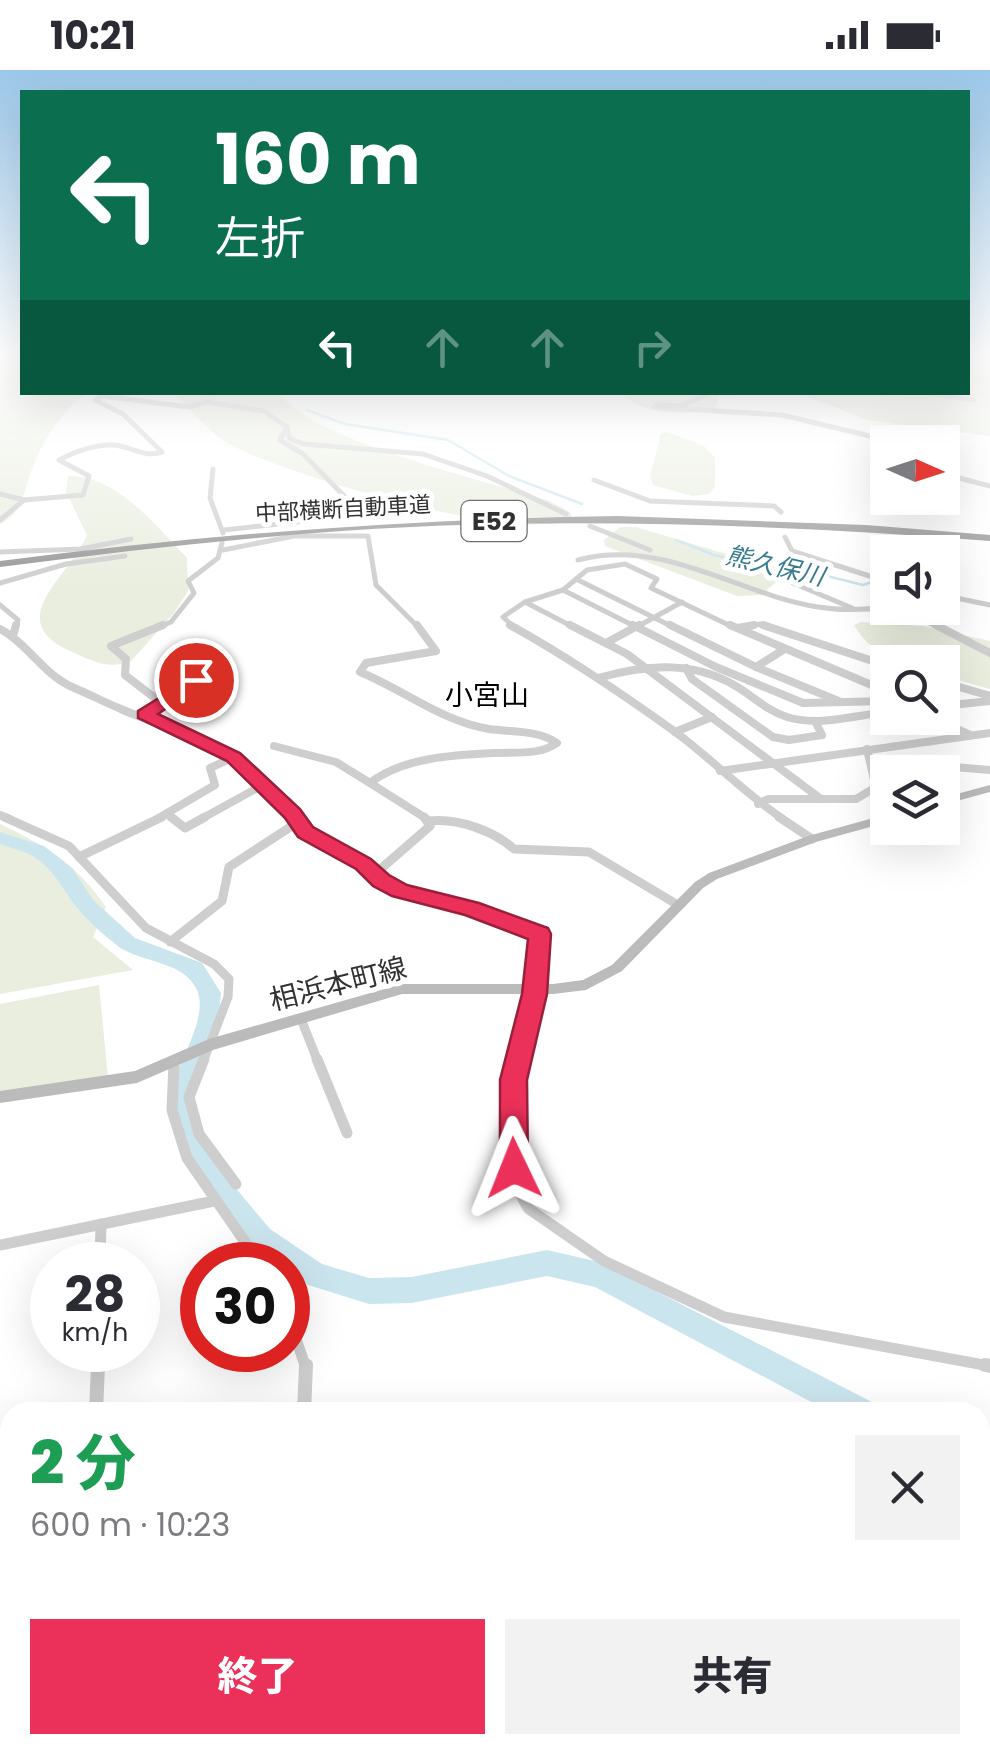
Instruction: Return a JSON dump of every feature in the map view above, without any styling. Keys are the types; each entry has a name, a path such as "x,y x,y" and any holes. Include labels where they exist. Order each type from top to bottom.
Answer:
{"highway":[{"name":"中部横断自動車道","path":"0,564 216,537 480,522 699,521 990,538"}],"main road":[{"path":"960,797 990,788"},
{"name":"相浜本町線","path":"0,1097 136,1077 206,1046 410,988 576,987 610,974 699,885 728,868 870,823"}],"street":[{"path":"0,494 24,500 86,493 89,476 59,460 82,450 122,447 143,456 163,451 146,433"},
{"path":"213,469 210,498 223,531 413,510 351,504 303,454 280,440 284,433"},
{"path":"288,433 290,439 312,447 393,449 436,456 566,514"},
{"path":"960,478 990,486"},
{"path":"594,480 650,502 774,506 781,512"},
{"path":"0,520 24,500"},
{"path":"590,526 670,560 815,607 870,609"},
{"path":"157,704 153,694 126,674 126,659 111,646 171,622 194,593 188,581 223,547 294,536 368,536 376,585 397,610 412,618 436,651 366,663 360,672 394,686 439,714 484,728 547,736 556,743 554,749 546,752 491,752 392,766 370,782"},
{"path":"785,538 789,549 810,559 870,577"},
{"path":"0,552 81,549 130,539"},
{"path":"573,549 587,570"},
{"path":"578,560 614,552 670,560"},
{"path":"0,583 66,564 125,556"},
{"path":"810,559 794,570 793,583 855,611"},
{"path":"812,839 758,804 675,732 598,678 505,622 504,615 525,602 563,590 587,570 630,565 657,579 651,588 783,650 870,685"},
{"path":"576,579 756,666 843,703"},
{"path":"563,590 716,667 802,703 870,702"},
{"path":"960,599 990,605"},
{"path":"525,602 606,642 644,666 822,799"},
{"path":"606,642 682,602"},
{"path":"0,606 18,620 14,636"},
{"path":"738,628 760,624 870,659"},
{"path":"934,625 956,641 990,653"},
{"path":"0,629 14,636 69,686 93,693 122,710 144,714 234,757 306,832 376,873 381,881 534,930 540,941 534,988 516,1060 512,1130 515,1180 529,1210 604,1261 724,1316 990,1366"},
{"path":"0,638 14,636"},
{"path":"756,666 783,650"},
{"path":"836,671 856,654"},
{"path":"598,678 644,666 686,668 722,678 789,718 816,721 870,714"},
{"path":"686,668 692,679 773,736 789,740 822,735 816,721"},
{"path":"144,714 196,680"},
{"path":"960,688 990,698"},
{"path":"960,703 990,698"},
{"path":"675,732 712,717"},
{"path":"960,731 970,736"},
{"path":"720,771 990,733"},
{"path":"274,746 336,762 430,821 442,820 498,834 514,848 589,852 678,905"},
{"path":"867,749 870,762"},
{"path":"80,857 215,785 210,768 234,757"},
{"path":"960,768 990,770"},
{"path":"167,814 185,828 261,786"},
{"path":"758,804 768,799 863,797 870,789"},
{"path":"0,814 59,840 80,857 126,910 170,942 214,964 229,979 228,997 192,1083 191,1114 199,1134 236,1184"},
{"path":"376,873 430,826 430,821"},
{"path":"170,942 222,900 229,867 298,822"},
{"path":"301,1019 347,1132"},
{"path":"181,1059 172,1109 177,1134 214,1201 243,1242"},
{"path":"0,1245 214,1201"},
{"path":"101,1224 101,1242"},
{"path":"96,1402 97,1372"},
{"path":"304,1402 306,1372"}],"shaded area":[{"path":"0,433 50,433 19,505 0,524"},
{"path":"213,433 338,433 404,458 550,501 570,512 573,520 543,524 502,522 400,502 258,457"},
{"path":"668,433 704,446 715,458 715,486 710,494 692,496 653,485 650,476 661,434"},
{"path":"68,476 86,478 119,493 187,558 188,591 174,613 131,661 123,664 101,663 72,652 51,640 41,626 40,612 46,598 87,535 66,492"},
{"path":"620,527 636,527 780,570 782,577 761,595 737,596 605,546 604,540"},
{"path":"861,622 923,626 990,641 990,689 960,681 960,645 870,645 854,625"},
{"path":"0,824 46,849 83,879 106,907 93,937 133,970 0,994"},
{"path":"99,985 108,1078 0,1093 0,1004"}],"waterway":[{"name":"熊久保川","path":"400,433 448,440 509,476 582,504"},
{"name":"熊久保川","path":"676,540 714,555 762,566 803,570 863,585 870,583"},
{"path":"0,838 37,850 65,873 86,905 128,943 195,969 210,993 207,1024 179,1101 188,1136 220,1188 261,1238 315,1275 369,1291 412,1290 547,1263 599,1275 840,1402"}],"district":[{"name":"小宮山","path":"487,695"}],"route":[{"path":"196,680 144,714 234,757 306,832 363,864 381,881 540,934 534,994 516,1060 514,1168"}]}
